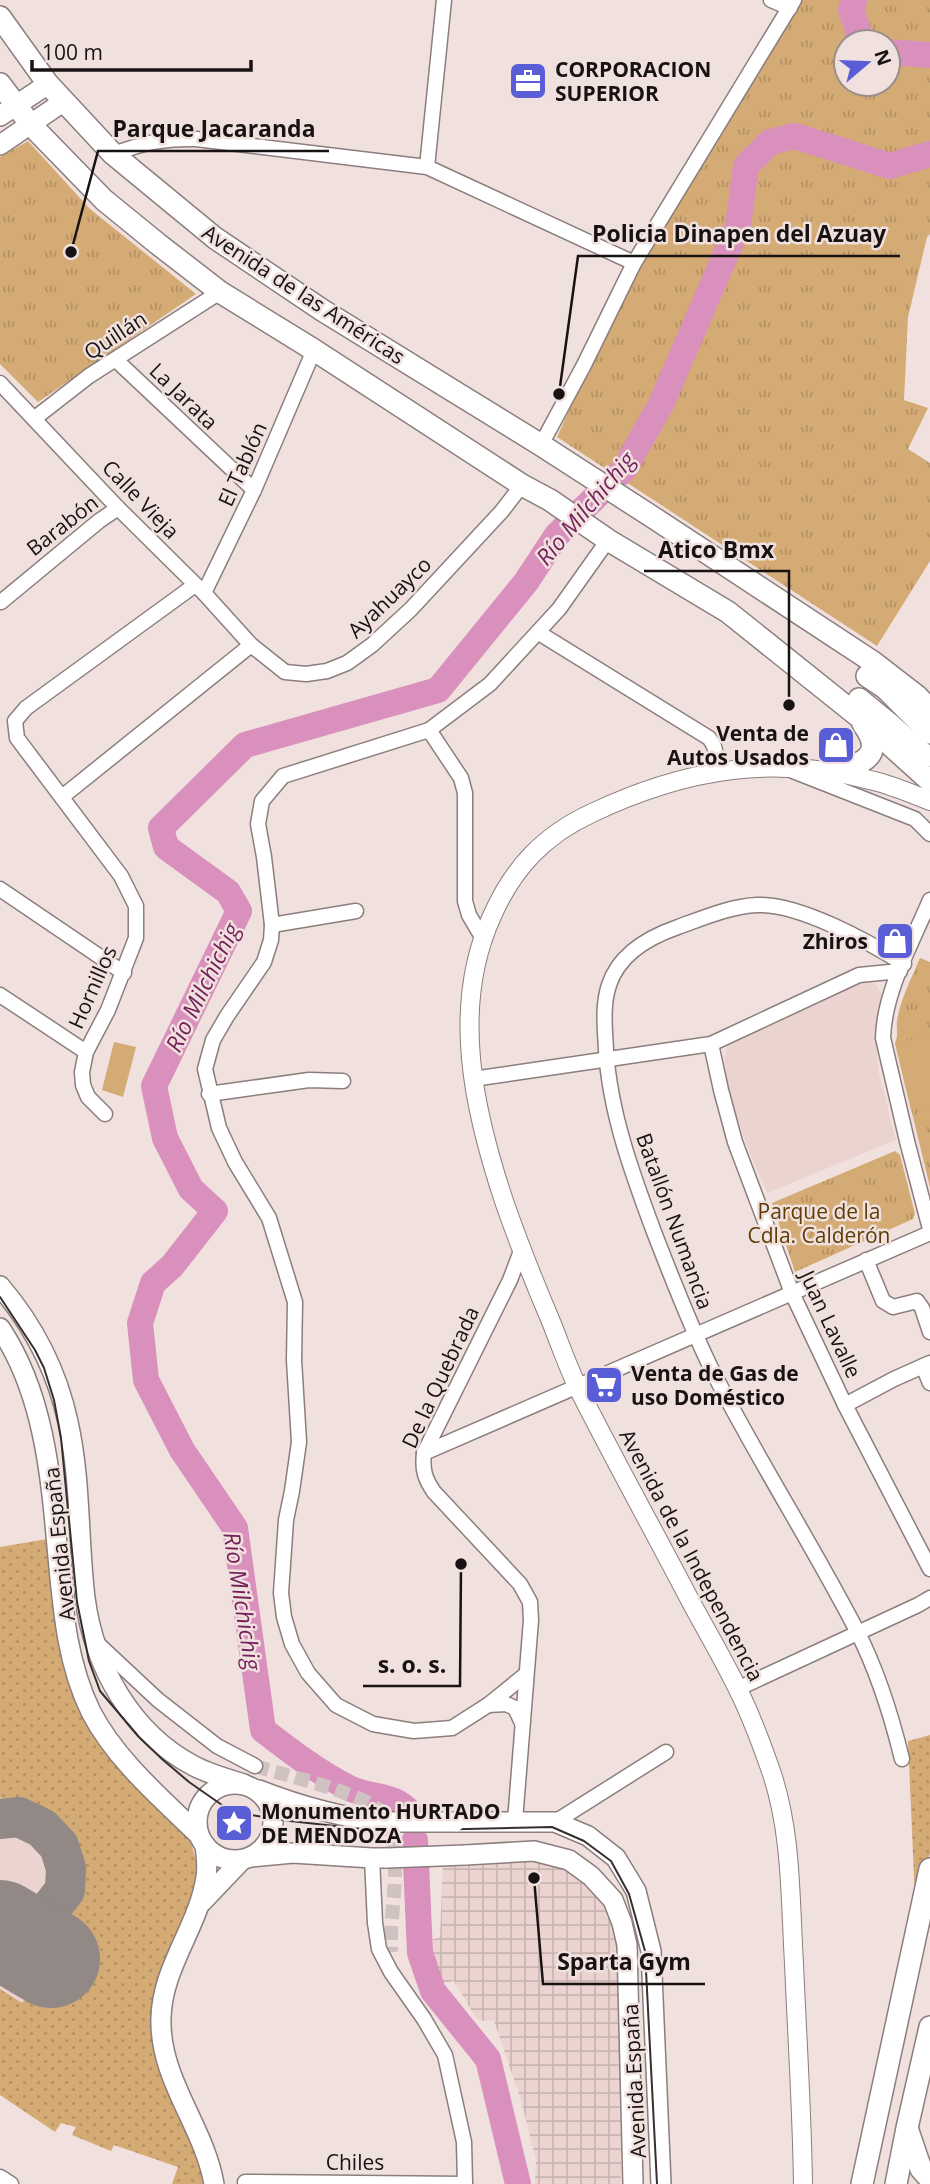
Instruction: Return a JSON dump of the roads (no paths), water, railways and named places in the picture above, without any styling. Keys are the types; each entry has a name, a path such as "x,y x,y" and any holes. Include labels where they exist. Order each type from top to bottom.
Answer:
{"main road":[{"name":"Avenida de las Américas","path":"0,17 48,84 113,154 215,238 322,310 541,445 873,662 917,696 930,710"},
{"name":"Avenida de las Américas","path":"0,84 8,111 31,125 104,200 220,292 522,485 550,500 615,544 728,612 859,716 930,781"},
{"path":"8,111 48,84"},
{"path":"0,145 63,102"},
{"name":"Avenida de las Américas","path":"654,518 673,538 885,688 930,733"},
{"name":"Avenida de las Américas","path":"615,544 653,558 838,683 926,756"},
{"path":"827,770 856,765 871,754 871,735 859,716"},
{"name":"Avenida España","path":"0,1286 39,1341 61,1391 69,1425 85,1597 93,1639 110,1680 139,1723 153,1737 191,1765 296,1805 335,1815 383,1822 555,1822 588,1836 616,1858 636,1891 651,1951 661,2184"},
{"name":"Avenida España","path":"0,1328 10,1344 38,1414 47,1460 63,1613 77,1676 92,1712 108,1738 142,1779 202,1840"},
{"path":"199,1905 246,1859 260,1852 272,1833 274,1823 269,1802 249,1786 226,1784 208,1795 199,1808 197,1817 206,1875 199,1905 166,1985 161,2015 161,2036 173,2080 206,2152 214,2184"},
{"path":"202,1840 217,1856 225,1859 246,1859"},
{"name":"Avenida España","path":"246,1859 293,1853 380,1858 534,1851 569,1860 591,1876 613,1900 627,1945 633,2184"},
{"path":"862,2184 930,1869"},
{"path":"896,2184 930,2027"},
{"path":"907,2128 921,2169 930,2179"}],"street":[{"path":"427,167 444,0"},
{"path":"541,445 634,263 792,4 771,0"},
{"path":"113,154 146,142 196,139 427,167 634,263"},
{"name":"Quillán","path":"35,418 89,376 220,292"},
{"name":"El Tablón","path":"17,738 15,721 26,708 200,589 254,490 314,350"},
{"name":"La Jarata","path":"116,360 254,490"},
{"name":"Calle Vieja","path":"0,383 251,645"},
{"name":"Ayahuayco","path":"251,645 285,671 306,674 327,671 347,663 372,645 411,609 502,511 522,485"},
{"name":"Barabón","path":"1,602 118,508"},
{"path":"525,1675 488,1705 452,1728 414,1731 373,1724 337,1705 308,1673 292,1644 284,1617 281,1593 286,1520 299,1442 294,1360 295,1302 269,1218 234,1162 219,1128 205,1069 213,1040 264,962 271,940 272,925 264,857 257,824 262,802 283,776 429,730 490,684 615,544"},
{"path":"538,633 709,738 717,753 704,773"},
{"path":"62,797 251,645"},
{"path":"429,730 461,778 465,793 466,901 469,915 482,937"},
{"name":"Hornillos","path":"17,738 121,876 136,906 136,938 108,1010 86,1052 82,1072 88,1097 104,1114"},
{"path":"779,766 915,820 930,834"},
{"name":"Avenida de la Independencia","path":"803,2184 789,1873 782,1817 772,1776 744,1702 578,1387 522,1251 486,1148 473,1079 469,1024 474,971 482,937 504,889 523,863 547,839 573,822 617,801 704,773 737,768 779,766 827,770 888,785 930,801"},
{"name":"Avenida de la Independencia","path":"888,785 911,785 930,781"},
{"path":"0,889 124,972"},
{"path":"424,1453 930,1231 883,1038 884,1021 892,990 930,900"},
{"name":"Batallón Numancia","path":"902,967 860,937 788,909 755,905 719,913 668,930 642,943 624,959 613,975 606,999 607,1061 616,1116 637,1185 712,1369 857,1632 890,1709 902,1759"},
{"path":"272,925 356,911"},
{"path":"473,1079 711,1044 859,975 902,967"},
{"path":"0,995 86,1052"},
{"name":"Juan Lavalle","path":"711,1044 735,1142 792,1293 845,1405 930,1569"},
{"path":"209,1094 299,1081 343,1081"},
{"name":"De la Quebrada","path":"514,1821 531,1620 530,1602 520,1584 447,1508 426,1480 422,1467 424,1453 522,1251"},
{"path":"866,1260 883,1301 893,1307 918,1301 930,1332"},
{"path":"845,1405 926,1365 930,1383"},
{"path":"737,1689 930,1598"},
{"path":"93,1639 158,1700 217,1746 255,1766"},
{"path":"488,1705 506,1704 515,1708 522,1724"},
{"path":"555,1822 666,1752"},
{"path":"380,1858 375,1923 379,1949 445,2055 464,2142 465,2184"},
{"path":"391,1952 391,1972"},
{"path":"0,2177 11,2184"},
{"name":"Chiles","path":"245,2182 465,2184"}],"waterway":[{"name":"Río Milchichig","path":"854,0 851,10 857,28"},
{"name":"Río Milchichig","path":"902,53 930,55"},
{"name":"Río Milchichig","path":"415,1820 409,1811 394,1801 358,1792 327,1776 263,1730 235,1528 182,1450 146,1380 140,1323 153,1283 172,1266 215,1211 191,1189 165,1138 154,1086 239,911 228,892 166,847 161,828 245,745 438,690 526,582 557,535 625,468 661,404 738,226 746,166 770,142 795,136 890,166 930,154"},
{"name":"Río Milchichig","path":"415,1840 420,1953 433,1991 488,2059 518,2184"}],"tunnel":[{"path":"255,1766 344,1793 375,1807 384,1815 392,1836 395,1863 391,1952"}],"tram line":[{"path":"0,1297 35,1350 54,1400 61,1438 77,1602 89,1661 100,1691 139,1737 162,1759 232,1812 380,1831 552,1827 584,1841 611,1861 629,1894 645,1951 657,2184"}],"place":[{"name":"CORPORACION SUPERIOR","path":"528,81"},
{"name":"Parque Jacaranda","path":"71,252"},
{"name":"Policia Dinapen del Azuay","path":"559,394"},
{"name":"Atico Bmx","path":"789,705"},
{"name":"Venta de Autos Usados","path":"836,745"},
{"name":"Zhiros","path":"895,941"},
{"name":"Venta de Gas de uso Doméstico","path":"604,1385"},
{"name":"s. o. s.","path":"461,1564"},
{"name":"Monumento HURTADO DE MENDOZA","path":"234,1823"},
{"name":"Sparta Gym","path":"534,1878"}],"park label":[{"name":"Parque de la Cdla. Calderón","path":"819,1223"}]}
